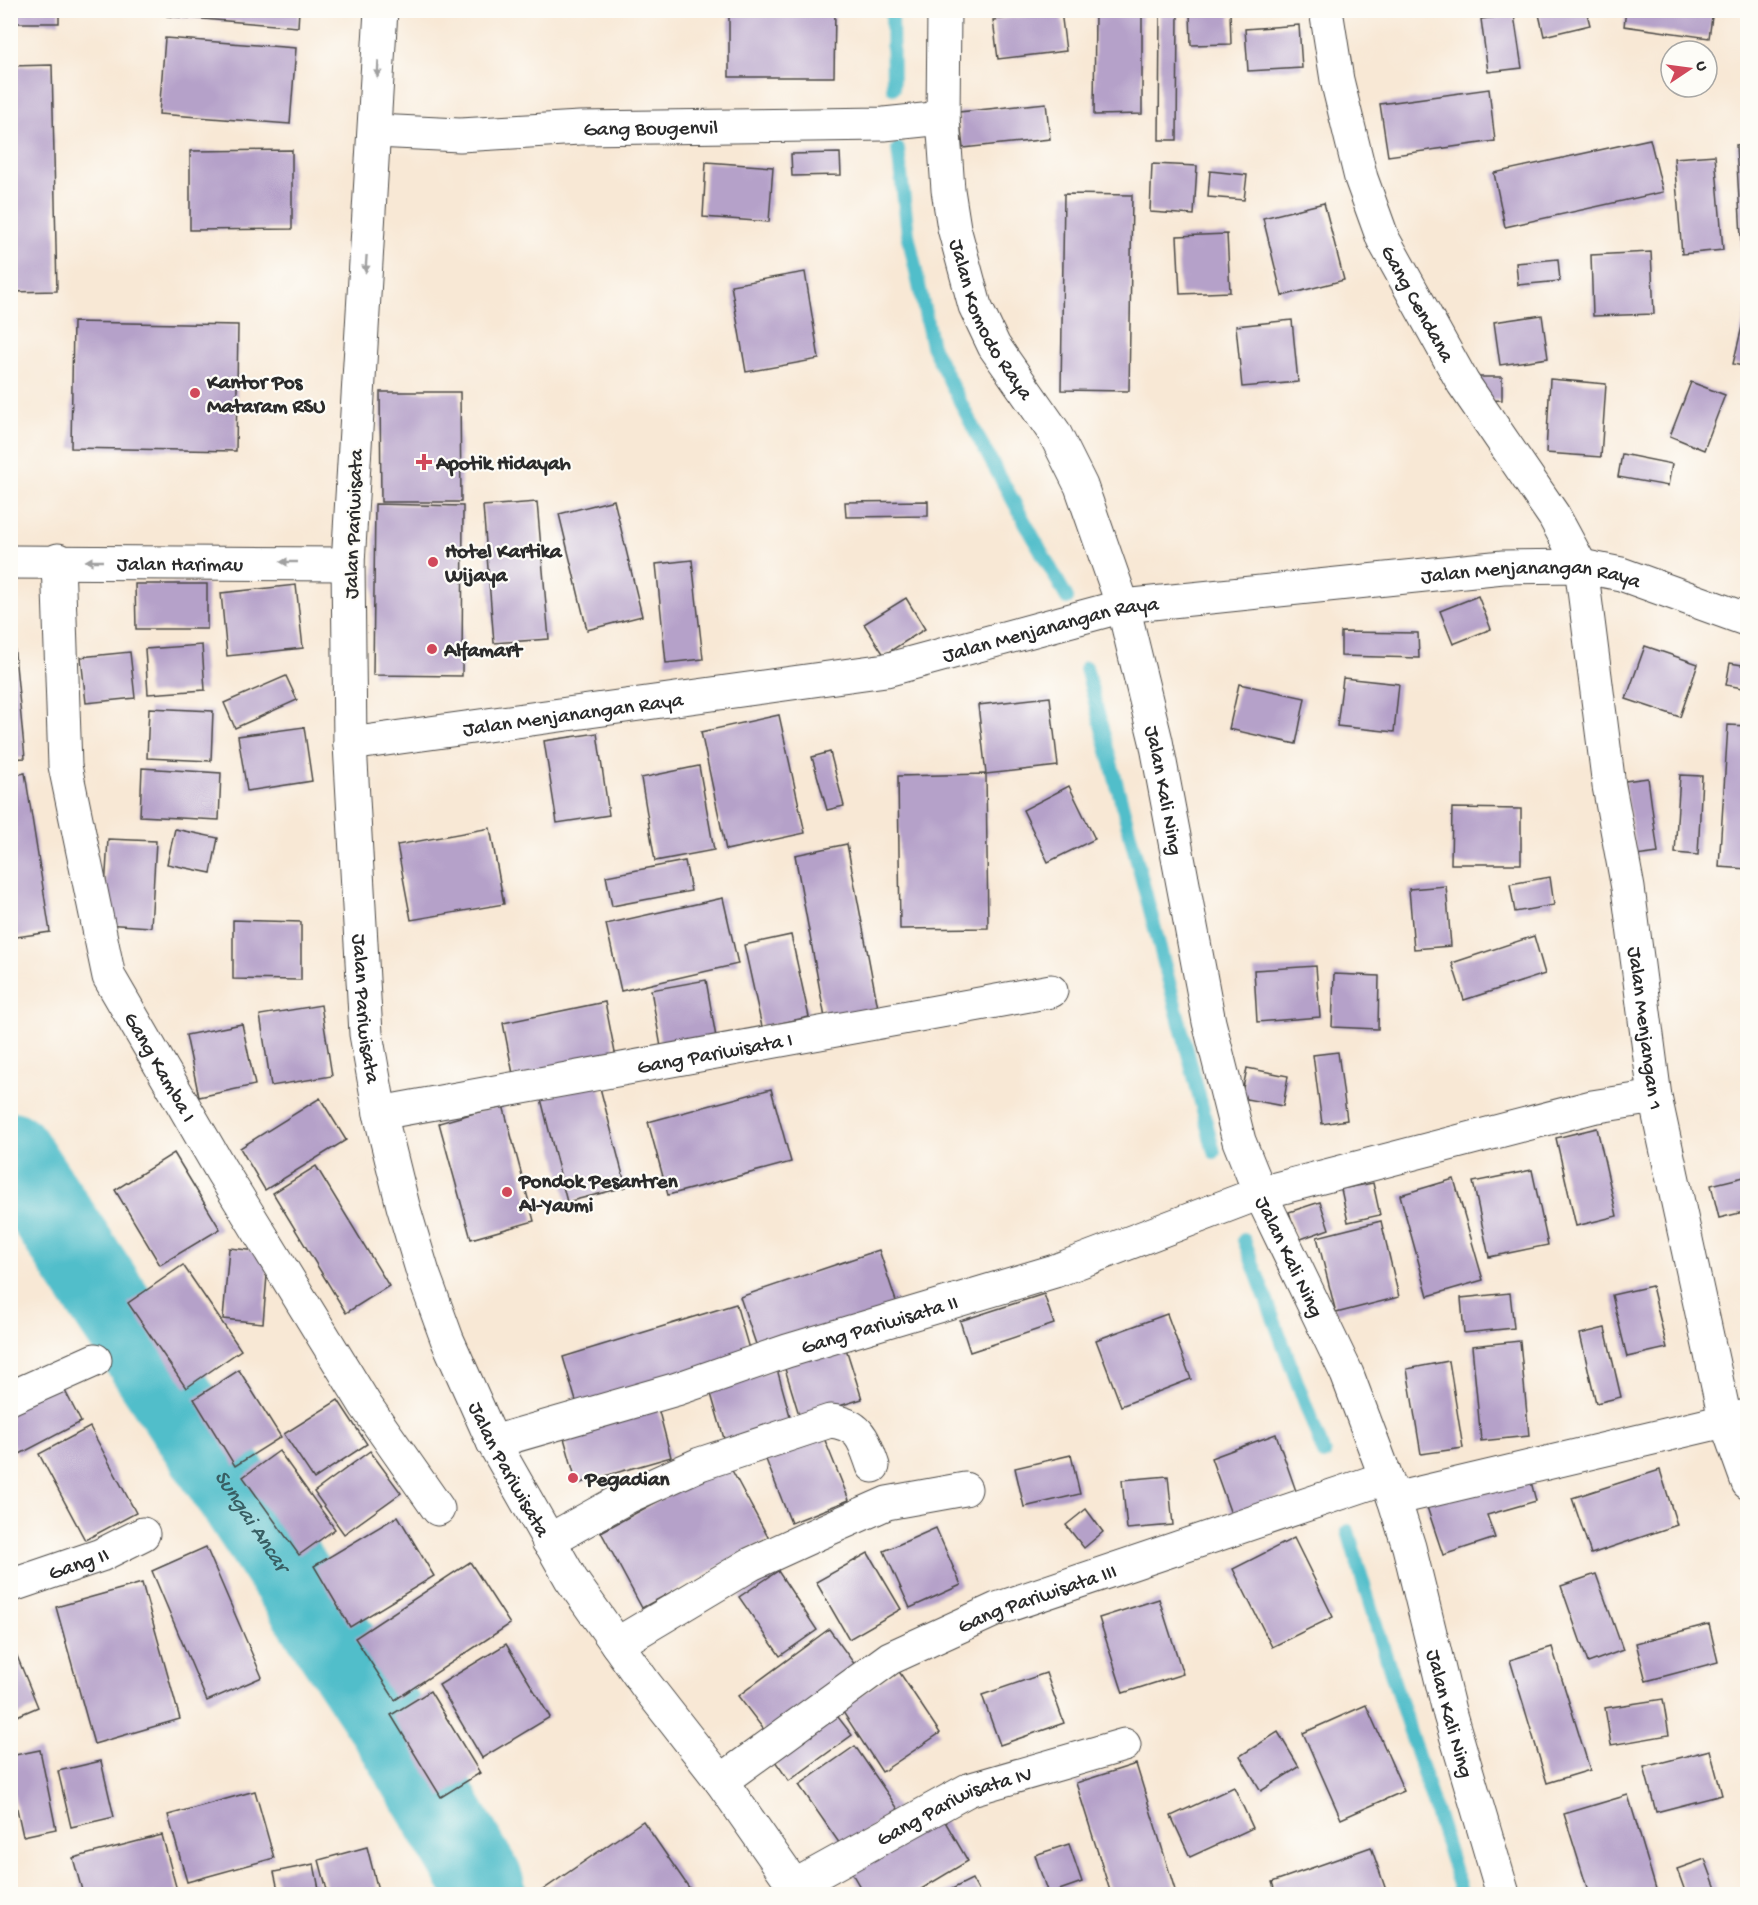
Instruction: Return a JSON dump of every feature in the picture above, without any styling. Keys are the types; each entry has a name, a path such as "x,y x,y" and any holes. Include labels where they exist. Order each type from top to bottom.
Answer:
{"street":[{"name":"Jalan Pariwisata","path":"381,10 348,564 350,744 366,1034 380,1113 403,1206 423,1273 447,1339 493,1442 548,1541 616,1644 720,1781 797,1890"},
{"name":"Jalan Komodo Raya","path":"944,10 935,119 954,228 975,306 994,346 1054,432 1081,486 1123,606"},
{"name":"Gang Cendana","path":"1326,10 1337,80 1361,178 1383,239 1462,383 1554,516 1581,566"},
{"name":"Gang Bougenvil","path":"375,131 460,135 580,128 872,124 935,119"},
{"name":"Jalan Harimau","path":"10,562 58,560 348,564"},
{"name":"Gang Kamba I","path":"58,560 65,766 109,977 221,1170 366,1406 438,1509"},
{"name":"Jalan Menjanangan Raya","path":"350,744 886,670 1123,606 1503,567 1581,566 1646,582 1748,620"},
{"name":"Jalan Menjangan 1","path":"1581,566 1609,786 1628,888 1655,1097 1736,1417 1748,1483"},
{"name":"Jalan Kali Ning","path":"1123,606 1156,741 1199,978 1218,1063 1239,1141 1260,1193 1347,1374 1389,1489 1408,1547 1450,1715 1503,1894"},
{"name":"Gang Pariwisata I","path":"380,1113 1051,991"},
{"name":"Gang Pariwisata II","path":"493,1442 676,1389 787,1351 1055,1271 1260,1193 1592,1107 1655,1097"},
{"path":"10,1398 95,1359"},
{"name":"Gang Pariwisata III","path":"720,1781 890,1658 997,1609 1389,1489 1736,1417"},
{"path":"548,1541 627,1497 700,1464 830,1421 845,1422 862,1436 873,1466"},
{"path":"616,1644 751,1564 810,1537 887,1503 965,1488"},
{"name":"Gang II","path":"10,1586 101,1556 143,1534"},
{"name":"Gang Pariwisata IV","path":"797,1890 968,1790 1124,1745"}],"building":[{"path":"10,10 59,10 59,23 10,23"},
{"path":"168,10 299,10 298,27 167,16"},
{"path":"729,10 835,10 834,77 729,77"},
{"path":"1095,10 1142,10 1142,114 1094,115"},
{"path":"1160,10 1178,10 1177,140 1159,140"},
{"path":"1538,10 1586,10 1590,25 1544,36"},
{"path":"1626,10 1713,10 1709,38 1624,26"},
{"path":"1061,11 1066,51 998,59 993,20"},
{"path":"1230,11 1231,44 1191,45 1190,12"},
{"path":"1514,15 1522,68 1488,72 1481,19"},
{"path":"1299,25 1302,68 1248,71 1245,29"},
{"path":"165,38 296,48 290,124 159,114"},
{"path":"52,65 57,291 10,292 10,66"},
{"path":"1489,89 1495,141 1388,156 1380,104"},
{"path":"1046,103 1050,139 963,148 959,112"},
{"path":"1650,139 1663,192 1505,227 1494,173"},
{"path":"1748,144 1748,254 1742,255 1736,145"},
{"path":"292,150 292,229 190,230 190,151"},
{"path":"840,153 841,175 792,176 791,154"},
{"path":"1715,155 1723,250 1682,254 1674,158"},
{"path":"706,162 773,167 769,222 703,217"},
{"path":"1152,164 1197,166 1194,215 1150,212"},
{"path":"1210,171 1247,175 1244,200 1208,197"},
{"path":"1064,194 1132,195 1129,391 1061,390"},
{"path":"1324,203 1344,280 1282,296 1263,218"},
{"path":"1227,234 1230,292 1180,294 1177,236"},
{"path":"1651,252 1654,314 1593,316 1591,255"},
{"path":"1558,259 1560,281 1518,285 1516,263"},
{"path":"805,272 819,359 746,372 731,285"},
{"path":"1748,306 1748,367 1733,364"},
{"path":"1542,315 1548,358 1500,365 1494,322"},
{"path":"1292,320 1298,382 1242,387 1236,326"},
{"path":"73,322 238,325 236,451 71,448"},
{"path":"1478,377 1502,377 1502,400 1480,401"},
{"path":"1550,379 1606,384 1601,457 1546,453"},
{"path":"1691,382 1725,395 1704,450 1670,436"},
{"path":"380,392 460,392 461,502 381,502"},
{"path":"1622,454 1672,464 1668,486 1618,477"},
{"path":"614,500 642,616 587,630 559,514"},
{"path":"928,501 928,516 846,517 845,502"},
{"path":"537,502 549,639 494,643 483,506"},
{"path":"375,504 463,506 462,676 373,675"},
{"path":"692,560 703,659 666,663 656,564"},
{"path":"135,584 207,584 207,629 136,629"},
{"path":"296,585 303,648 227,656 221,593"},
{"path":"1478,596 1491,629 1453,644 1440,611"},
{"path":"906,598 925,629 884,655 864,624"},
{"path":"1341,632 1418,633 1419,658 1341,656"},
{"path":"14,644 25,758 10,759 10,645"},
{"path":"202,645 205,690 148,694 145,649"},
{"path":"1645,646 1698,664 1680,717 1626,699"},
{"path":"130,652 135,698 86,703 81,657"},
{"path":"1730,663 1748,666 1748,689 1726,685"},
{"path":"286,676 297,700 235,728 224,703"},
{"path":"1343,678 1399,684 1394,732 1337,726"},
{"path":"1239,684 1305,698 1296,744 1229,729"},
{"path":"1050,697 1058,766 986,774 978,705"},
{"path":"149,708 213,711 211,761 147,758"},
{"path":"779,715 805,833 726,850 701,732"},
{"path":"1728,725 1748,726 1748,869 1719,867"},
{"path":"304,727 312,781 247,791 238,736"},
{"path":"597,733 609,815 557,823 544,741"},
{"path":"830,752 844,806 827,810 812,757"},
{"path":"699,766 714,850 655,861 641,778"},
{"path":"142,768 221,773 219,820 140,816"},
{"path":"25,773 50,932 10,938 10,776"},
{"path":"986,774 988,928 900,929 898,776"},
{"path":"1680,775 1702,776 1698,855 1675,853"},
{"path":"1648,778 1658,853 1636,856 1625,781"},
{"path":"1069,786 1095,839 1048,862 1023,810"},
{"path":"1452,808 1521,809 1521,864 1451,864"},
{"path":"490,828 504,904 411,920 397,845"},
{"path":"175,829 218,838 211,873 167,864"},
{"path":"108,839 156,841 151,927 103,924"},
{"path":"847,844 878,1008 825,1018 795,855"},
{"path":"685,861 691,891 612,906 606,876"},
{"path":"1550,877 1554,905 1515,912 1510,884"},
{"path":"1446,886 1451,946 1414,949 1409,889"},
{"path":"723,898 738,964 621,991 606,924"},
{"path":"233,920 301,922 301,980 233,979"},
{"path":"791,935 809,1017 762,1027 744,945"},
{"path":"1534,936 1545,974 1464,1000 1452,963"},
{"path":"1316,966 1320,1017 1257,1022 1254,970"},
{"path":"1334,974 1379,976 1378,1029 1332,1027"},
{"path":"706,980 717,1043 662,1053 651,990"},
{"path":"605,1002 616,1058 514,1079 503,1023"},
{"path":"321,1005 332,1076 271,1086 260,1015"},
{"path":"242,1024 255,1085 199,1097 186,1035"},
{"path":"1338,1052 1347,1120 1322,1124 1313,1055"},
{"path":"1247,1068 1288,1076 1283,1106 1241,1098"},
{"path":"598,1080 626,1187 567,1202 540,1095"},
{"path":"771,1089 791,1162 668,1195 648,1122"},
{"path":"320,1098 346,1140 265,1190 240,1148"},
{"path":"503,1105 534,1221 471,1239 439,1123"},
{"path":"1597,1128 1617,1216 1576,1226 1556,1138"},
{"path":"174,1153 220,1229 160,1265 115,1190"},
{"path":"316,1166 389,1286 346,1313 273,1193"},
{"path":"1532,1170 1548,1245 1489,1257 1473,1182"},
{"path":"1748,1176 1748,1211 1719,1218 1711,1185"},
{"path":"1454,1179 1483,1280 1428,1296 1400,1195"},
{"path":"1373,1183 1380,1215 1348,1222 1341,1189"},
{"path":"1320,1202 1329,1229 1298,1240 1289,1212"},
{"path":"1381,1221 1399,1297 1336,1313 1317,1237"},
{"path":"229,1248 269,1252 263,1323 223,1319"},
{"path":"879,1250 898,1307 759,1353 740,1297"},
{"path":"183,1265 241,1350 186,1388 128,1303"},
{"path":"1652,1286 1667,1348 1627,1357 1612,1295"},
{"path":"1510,1293 1514,1328 1464,1333 1461,1298"},
{"path":"1044,1294 1054,1324 970,1352 960,1321"},
{"path":"736,1304 751,1356 578,1408 563,1357"},
{"path":"1167,1314 1191,1379 1121,1406 1096,1340"},
{"path":"1605,1328 1621,1397 1596,1403 1580,1334"},
{"path":"843,1339 862,1399 800,1418 782,1359"},
{"path":"1520,1341 1529,1436 1481,1441 1472,1346"},
{"path":"1449,1361 1463,1448 1421,1454 1407,1369"},
{"path":"777,1369 792,1423 725,1442 709,1387"},
{"path":"239,1370 281,1437 235,1466 194,1399"},
{"path":"60,1381 81,1422 18,1455 10,1440 10,1408"},
{"path":"338,1400 367,1444 314,1479 284,1434"},
{"path":"657,1404 671,1457 577,1484 562,1431"},
{"path":"90,1427 136,1513 85,1540 39,1454"},
{"path":"822,1433 849,1500 791,1523 765,1457"},
{"path":"1276,1434 1296,1491 1231,1514 1211,1458"},
{"path":"279,1451 335,1529 299,1555 243,1477"},
{"path":"370,1451 401,1493 344,1534 314,1492"},
{"path":"1071,1455 1080,1494 1024,1507 1015,1468"},
{"path":"728,1463 769,1539 642,1608 601,1532"},
{"path":"1660,1470 1677,1525 1591,1554 1572,1498"},
{"path":"1529,1474 1536,1501 1487,1515 1495,1538 1443,1555 1425,1501"},
{"path":"1168,1476 1173,1525 1127,1529 1122,1480"},
{"path":"1086,1509 1103,1532 1084,1548 1066,1525"},
{"path":"398,1516 434,1576 350,1627 314,1566"},
{"path":"936,1528 961,1585 910,1608 884,1551"},
{"path":"1294,1538 1333,1617 1272,1647 1233,1569"},
{"path":"206,1547 262,1677 207,1701 152,1571"},
{"path":"868,1553 901,1609 849,1639 816,1582"},
{"path":"470,1562 510,1624 395,1700 355,1638"},
{"path":"778,1571 817,1630 780,1656 739,1597"},
{"path":"1596,1574 1623,1650 1588,1663 1561,1586"},
{"path":"142,1583 180,1719 94,1744 56,1607"},
{"path":"1159,1599 1183,1674 1123,1693 1099,1618"},
{"path":"1709,1624 1718,1662 1646,1681 1636,1643"},
{"path":"829,1629 858,1669 768,1735 738,1696"},
{"path":"10,1639 38,1707 10,1719"},
{"path":"506,1644 550,1717 482,1758 439,1685"},
{"path":"1552,1647 1590,1770 1547,1783 1510,1660"},
{"path":"898,1670 940,1733 882,1772 841,1709"},
{"path":"1046,1673 1064,1723 1000,1745 982,1695"},
{"path":"430,1691 480,1773 441,1797 391,1715"},
{"path":"1663,1699 1669,1735 1611,1745 1605,1708"},
{"path":"1366,1705 1404,1791 1341,1819 1303,1733"},
{"path":"831,1708 852,1735 789,1781 770,1754"},
{"path":"1278,1732 1299,1767 1261,1791 1240,1756"},
{"path":"855,1746 898,1809 842,1847 799,1785"},
{"path":"40,1750 56,1829 23,1836 10,1777 10,1756"},
{"path":"1710,1750 1722,1795 1656,1812 1644,1767"},
{"path":"101,1761 114,1817 71,1827 58,1771"},
{"path":"1136,1764 1175,1890 1160,1894 1111,1894 1076,1783"},
{"path":"1234,1787 1253,1828 1190,1857 1171,1816"},
{"path":"255,1791 274,1858 187,1882 168,1815"},
{"path":"1628,1795 1656,1889 1638,1894 1589,1894 1564,1814"},
{"path":"940,1813 968,1861 913,1894 864,1894 849,1868"},
{"path":"643,1821 692,1892 688,1894 537,1894"},
{"path":"162,1835 178,1894 83,1894 73,1858"},
{"path":"1069,1844 1082,1882 1048,1894 1035,1855"},
{"path":"367,1847 379,1894 328,1894 319,1860"},
{"path":"1371,1847 1387,1893 1276,1894 1272,1882"},
{"path":"1705,1859 1718,1894 1686,1894 1677,1869"},
{"path":"314,1864 320,1894 279,1894 274,1872"},
{"path":"972,1879 980,1894 942,1894"}],"waterway":[{"path":"892,10 893,88"},
{"path":"898,149 908,234 932,346 980,441 1067,598"},
{"path":"1086,668 1214,1152"},
{"name":"Sungai Ancar","path":"10,1152 398,1738 482,1881 486,1894"},
{"path":"1244,1240 1324,1454"},
{"path":"1348,1531 1389,1668 1462,1894"}],"place":[{"name":"Kantor Pos Mataram RSU","path":"195,393"},
{"name":"Apotik Hidayah","path":"424,462"},
{"name":"Hotel Kartika Wijaya","path":"433,562"},
{"name":"Alfamart","path":"432,649"},
{"name":"Pondok Pesantren Al-Yaumi","path":"507,1192"},
{"name":"Pegadian","path":"573,1478"}]}
